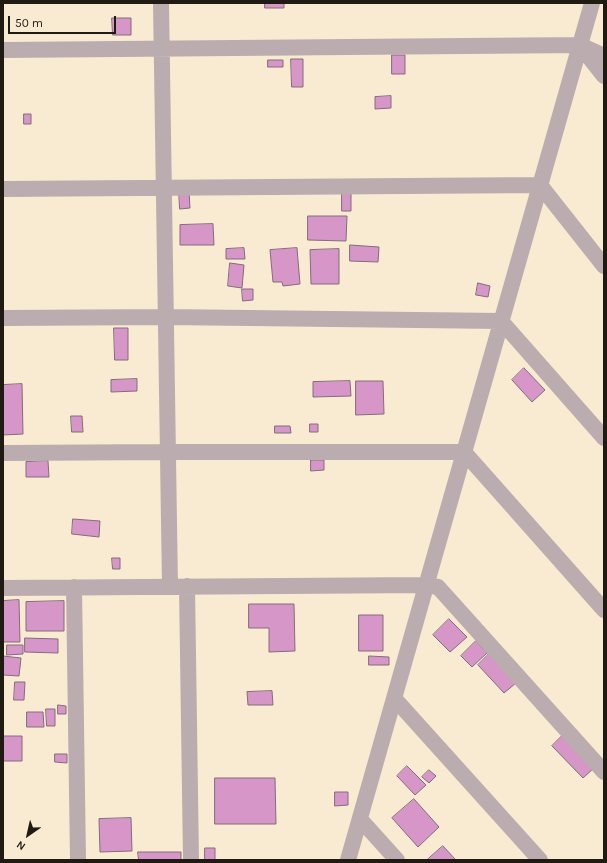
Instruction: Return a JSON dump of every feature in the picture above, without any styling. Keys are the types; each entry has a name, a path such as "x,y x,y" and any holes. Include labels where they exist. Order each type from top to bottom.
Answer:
{"street":[{"path":"161,3 170,586"},
{"path":"348,860 592,3"},
{"path":"580,45 604,76"},
{"path":"3,50 580,45 604,56"},
{"path":"3,189 540,185"},
{"path":"540,185 604,266"},
{"path":"3,318 166,317 501,321 604,438"},
{"path":"3,453 464,452 604,610"},
{"path":"3,588 426,585 438,587 604,772"},
{"path":"187,586 192,860"},
{"path":"74,587 78,860"},
{"path":"394,698 540,860"},
{"path":"360,819 397,860"}],"building":[{"path":"265,3 284,3 284,8 265,8"},
{"path":"112,18 131,18 131,35 113,35"},
{"path":"392,55 405,55 405,74 392,74"},
{"path":"291,59 303,59 303,87 292,87"},
{"path":"268,60 283,60 283,67 268,67"},
{"path":"391,96 391,108 375,109 375,97"},
{"path":"24,114 31,114 31,124 24,124"},
{"path":"342,190 351,190 351,211 342,211"},
{"path":"179,191 189,191 190,208 180,209"},
{"path":"308,216 347,216 346,241 308,240"},
{"path":"213,224 214,245 180,245 180,225"},
{"path":"350,245 379,247 378,262 350,261"},
{"path":"244,248 245,259 226,259 226,249"},
{"path":"297,248 300,284 283,286 282,282 273,282 270,250"},
{"path":"339,249 339,284 311,284 310,250"},
{"path":"230,263 244,265 242,288 228,286"},
{"path":"478,283 490,286 488,297 476,295"},
{"path":"242,289 253,289 253,300 243,301"},
{"path":"114,328 128,328 128,360 115,360"},
{"path":"524,368 545,390 532,402 512,380"},
{"path":"137,379 137,391 111,392 111,380"},
{"path":"350,381 351,396 313,397 313,382"},
{"path":"356,381 383,381 384,414 356,415"},
{"path":"22,384 23,434 3,435 3,385"},
{"path":"71,416 82,416 83,432 72,432"},
{"path":"310,424 318,424 318,432 310,432"},
{"path":"275,426 290,426 291,433 275,433"},
{"path":"311,460 324,460 324,470 311,471"},
{"path":"48,461 49,477 26,477 26,462"},
{"path":"73,519 100,521 99,537 72,534"},
{"path":"112,558 120,558 120,569 113,569"},
{"path":"19,600 20,642 3,642 3,601"},
{"path":"64,601 64,631 26,631 26,602"},
{"path":"249,604 294,604 295,651 269,652 269,628 249,628"},
{"path":"359,615 383,615 383,651 359,651"},
{"path":"449,619 467,637 450,652 433,635"},
{"path":"25,638 58,639 58,653 25,652"},
{"path":"476,641 487,653 472,667 461,656"},
{"path":"7,645 23,645 23,654 7,655"},
{"path":"489,654 516,683 504,693 478,665"},
{"path":"3,656 21,658 19,676 3,675"},
{"path":"369,656 389,657 389,665 369,665"},
{"path":"15,682 25,682 24,700 14,700"},
{"path":"272,691 273,705 248,705 247,692"},
{"path":"58,705 66,706 66,714 58,714"},
{"path":"46,709 55,709 55,726 47,726"},
{"path":"27,712 43,712 44,727 27,727"},
{"path":"563,735 594,768 583,778 552,746"},
{"path":"3,736 22,736 22,761 3,761"},
{"path":"55,754 67,754 67,763 55,762"},
{"path":"407,766 426,785 415,795 397,776"},
{"path":"429,770 436,776 429,783 422,777"},
{"path":"215,778 275,778 276,824 215,824"},
{"path":"335,792 348,792 348,805 335,806"},
{"path":"414,799 439,827 418,847 392,818"},
{"path":"131,818 132,851 100,852 99,819"},
{"path":"443,846 455,859 427,860"},
{"path":"205,848 215,848 215,860 205,860"},
{"path":"138,852 181,852 181,860 139,860"}]}
